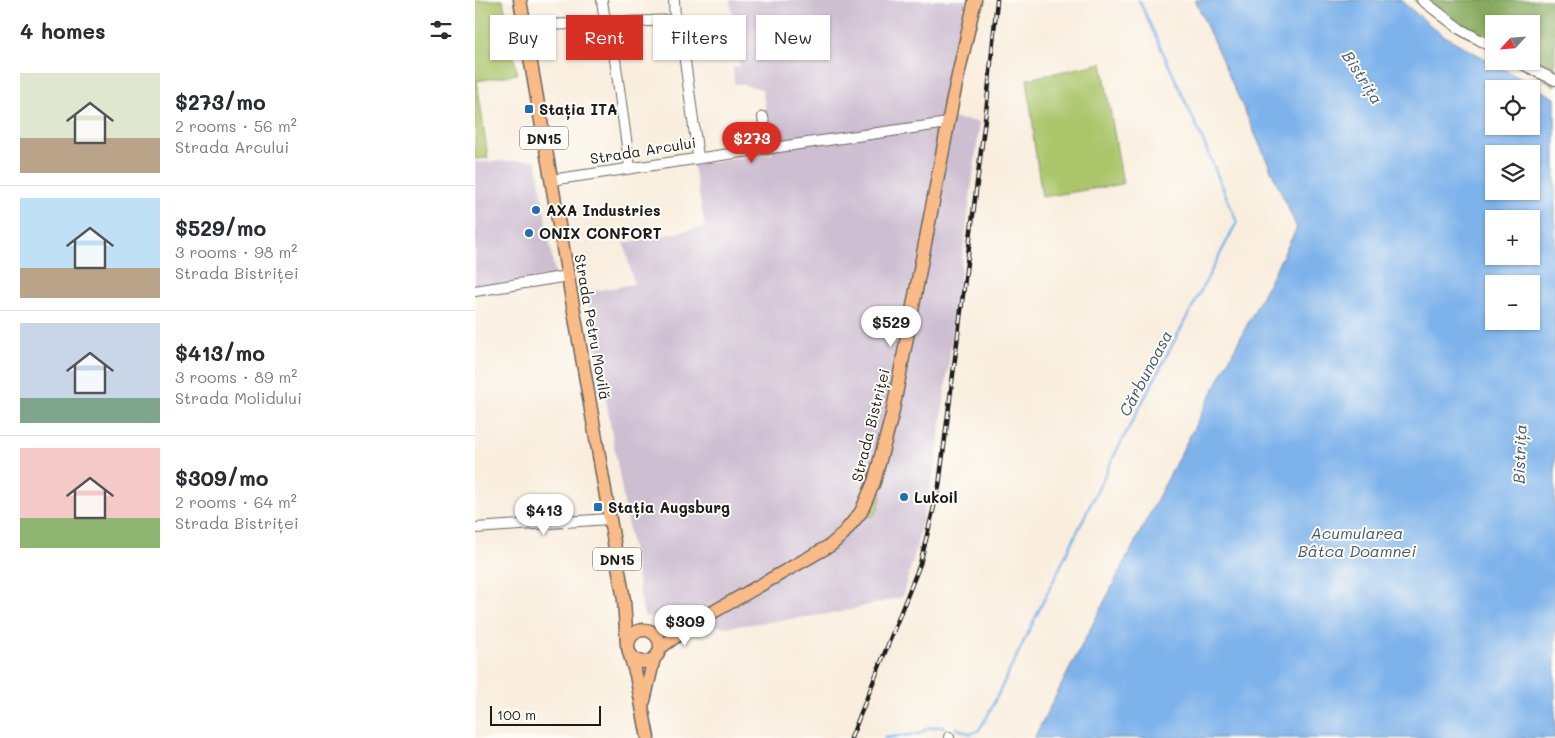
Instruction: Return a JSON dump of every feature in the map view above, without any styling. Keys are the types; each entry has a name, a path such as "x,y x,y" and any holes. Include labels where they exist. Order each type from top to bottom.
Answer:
{"main road":[{"name":"Strada Petru Movilă","path":"520,0 624,600 628,649 643,708 647,738"},
{"name":"Strada Bistriței","path":"657,653 694,623 831,544 843,534 867,502 892,415 948,123 975,0"},
{"name":"Strada Petru Movilă","path":"624,600 648,631"},
{"name":"Strada Bistriței","path":"648,631 671,631 694,623"},
{"path":"648,631 638,630 630,636 628,649 631,656 640,662 650,661 657,653"},
{"name":"DN15","path":"648,631 659,640 657,653"},
{"name":"Strada Petru Movilă","path":"643,708 647,684 657,653"}],"street":[{"path":"602,0 604,15"},
{"path":"674,0 675,15"},
{"path":"1422,0 1460,29 1485,43"},
{"path":"615,60 631,168"},
{"path":"685,60 697,157"},
{"path":"1534,70 1555,80"},
{"path":"763,117 768,149"},
{"name":"Strada Arcului","path":"551,180 697,157 768,149 948,123"},
{"path":"475,291 568,276"},
{"path":"475,528 609,519"}],"shaded area":[{"path":"730,0 966,0 943,117 980,122 936,462 915,553 902,597 837,613 728,627 644,616 587,292 634,284 624,243 705,227 693,164 773,154 762,89 734,83 733,68 740,66 739,60 746,60 746,15 732,15"},
{"path":"536,160 555,275 475,288 475,162"}],"green space":[{"path":"475,0 503,0 506,15 490,15 490,60 514,60 517,74 477,81 488,158 475,159"},
{"path":"1414,0 1555,0 1555,86 1527,70 1540,70 1540,15 1485,15 1485,46 1429,14"},
{"path":"1102,63 1123,184 1042,197 1027,79"},
{"path":"879,490 881,491 879,506 871,517 868,514"}],"water":[{"name":"Acumularea Bâtca Doamnei","path":"1195,0 1400,0 1441,34 1485,59 1485,70 1505,70 1523,80 1485,80 1485,135 1540,135 1540,90 1555,98 1555,738 1034,738 1297,228"}],"waterway":[{"name":"Cărbunoasa","path":"956,728 971,734 979,730 987,717 1115,454 1237,222 1202,138 1139,0"},
{"name":"Cărbunoasa","path":"884,738 918,734 928,728 945,726"}],"railway":[{"path":"851,738 920,564 939,486 987,103 997,0"}],"place":[{"name":"Stația ITA","path":"529,109"},
{"name":"AXA Industries","path":"536,210"},
{"name":"ONIX CONFORT","path":"529,233"},
{"name":"Lukoil","path":"904,497"},
{"name":"Stația Augsburg","path":"598,507"}],"water label":[{"name":"Bistrița","path":"1363,77"},
{"name":"Bistrița","path":"1519,454"}]}
